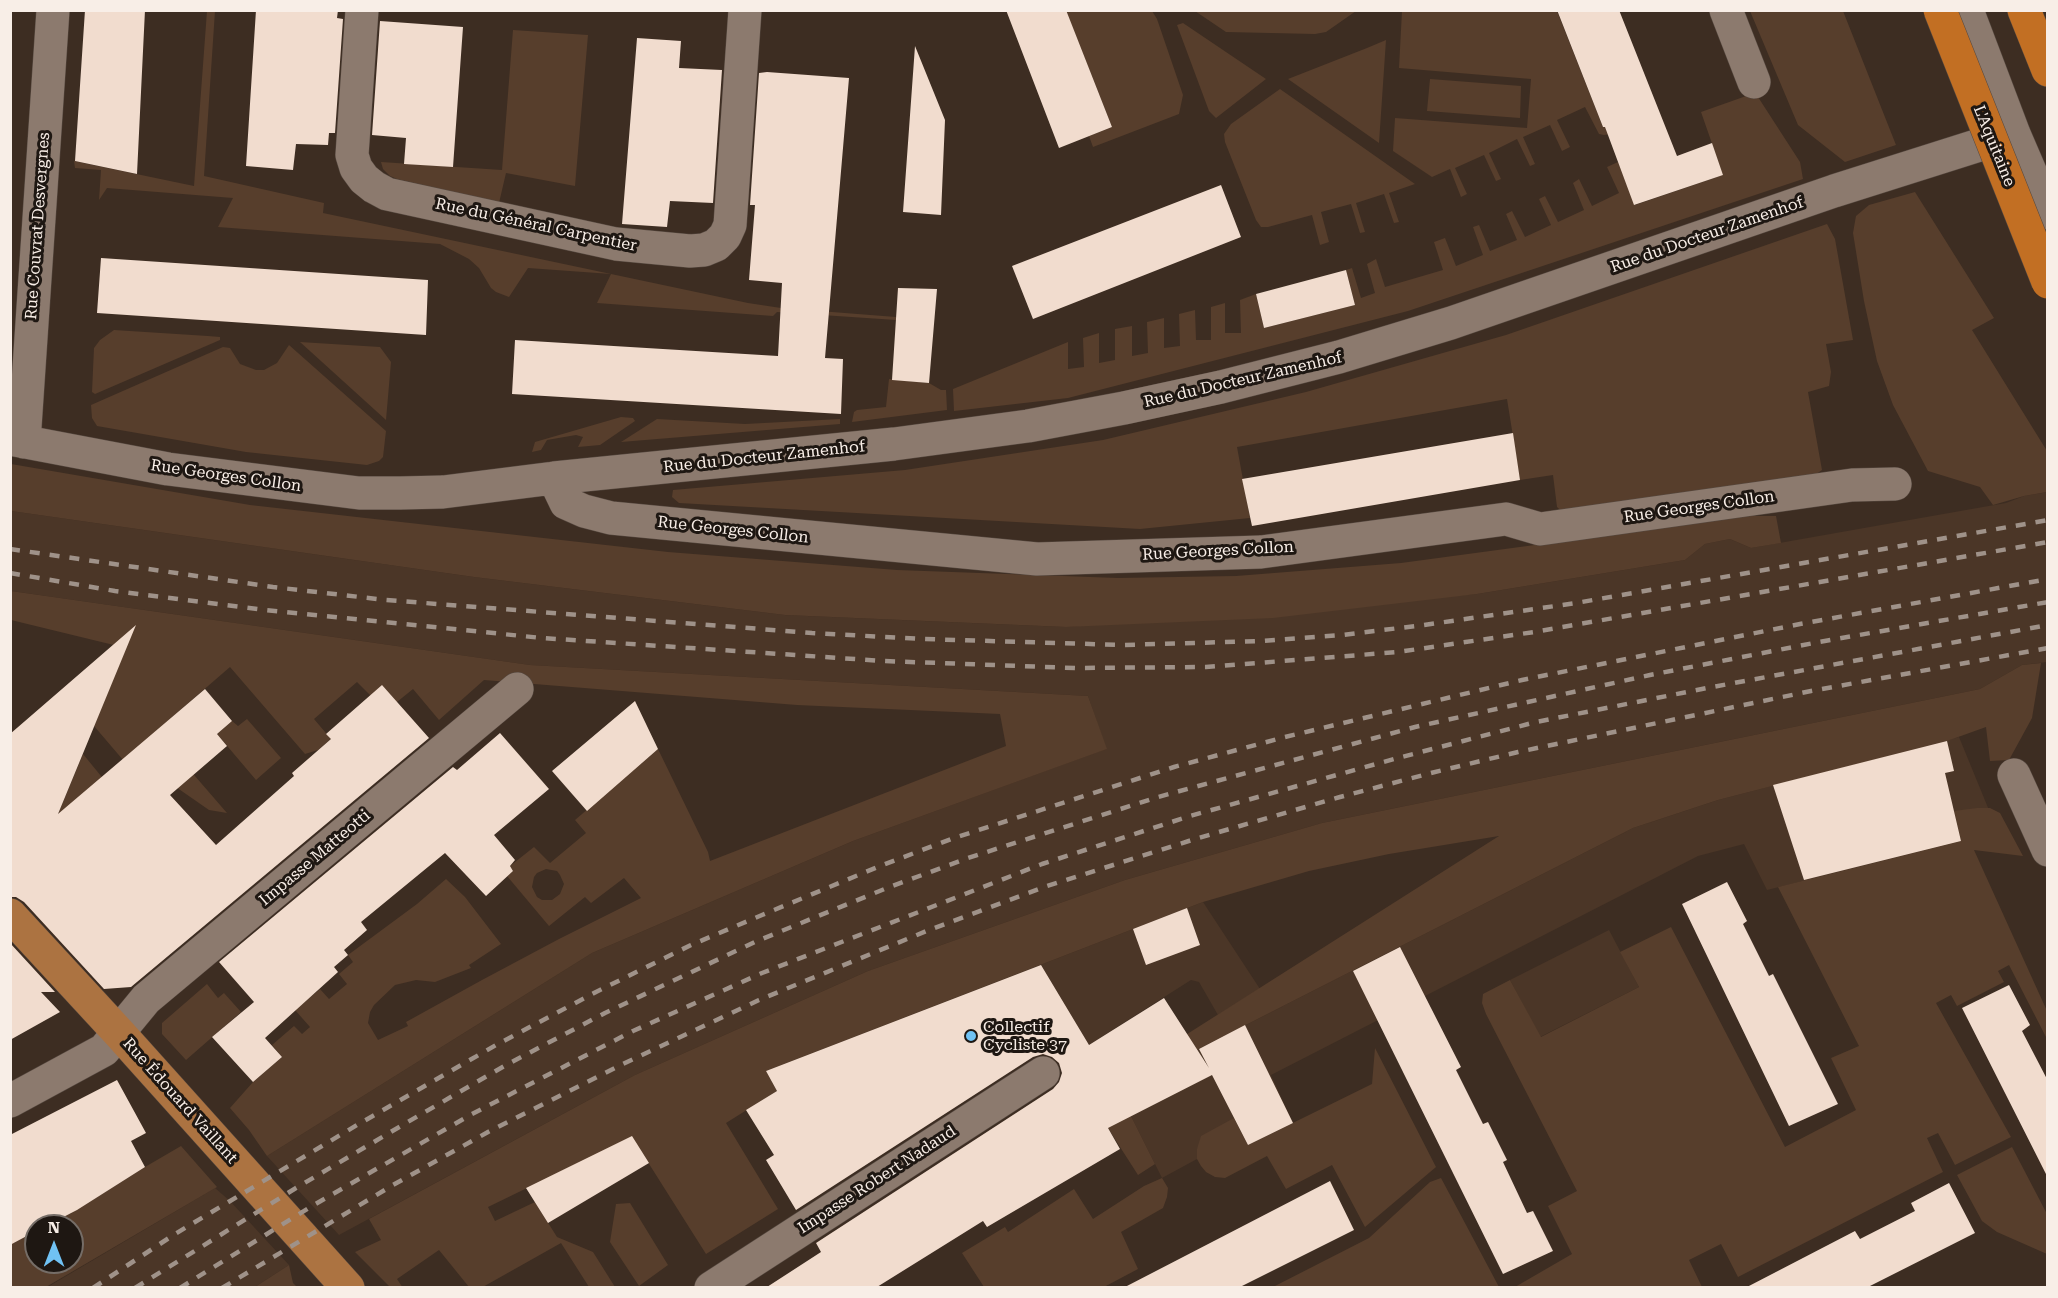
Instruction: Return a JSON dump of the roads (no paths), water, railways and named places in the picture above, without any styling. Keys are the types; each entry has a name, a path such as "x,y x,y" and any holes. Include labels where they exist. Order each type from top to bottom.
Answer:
{"highway":[{"name":"L'Aquitaine","path":"1941,10 2048,282"},
{"path":"2024,10 2048,70"}],"main road":[{"name":"Rue Édouard Vaillant","path":"10,915 348,1287"}],"street":[{"name":"Rue Couvrat Desvergnes","path":"17,440 53,10"},
{"name":"Rue du Général Carpentier","path":"362,10 352,155 356,168 374,187 387,194 616,244 690,251 704,250 716,245 725,236 730,225 745,10"},
{"path":"1726,10 1754,81"},
{"path":"1967,10 2014,134 2048,213"},
{"name":"Rue du Docteur Zamenhof","path":"443,492 554,478 953,437 1102,412 1221,387 1339,357 1451,323 1823,195 2014,134"},
{"name":"Rue Georges Collon","path":"17,440 168,469 267,483 359,493 443,492"},
{"name":"Rue Georges Collon","path":"554,478 566,502 584,511 612,518 1037,559 1262,552 1506,519 1539,529 1852,485 1895,484"},
{"name":"Impasse Matteotti","path":"10,1101 104,1050 146,999 517,689"},
{"path":"2014,775 2048,850"},
{"name":"Impasse Robert Nadaud","path":"711,1287 1043,1073"}],"railway":[{"path":"10,549 273,587 386,600 812,633 1123,645 1262,641 1342,635 1424,625 1576,603 2048,520"},
{"path":"10,573 115,591 265,610 542,638 884,661 1075,668 1206,667 1398,652 1534,632 2048,542"},
{"path":"93,1288 175,1234 357,1125 496,1045 596,992 691,945 880,866 954,838 1174,767 1285,737 1522,680 1800,624 2048,579"},
{"path":"135,1288 406,1123 506,1065 605,1013 757,941 968,858 1158,797 1415,727 1650,675 1819,642 2048,602"},
{"path":"180,1288 312,1206 472,1114 633,1031 762,973 1042,864 1190,816 1536,722 2048,625"},
{"path":"222,1288 393,1185 488,1132 623,1064 759,1000 929,930 1044,887 1195,839 1340,797 1518,752 1811,691 2048,648"}],"place":[{"name":"Collectif Cycliste 37","path":"971,1036"}]}
